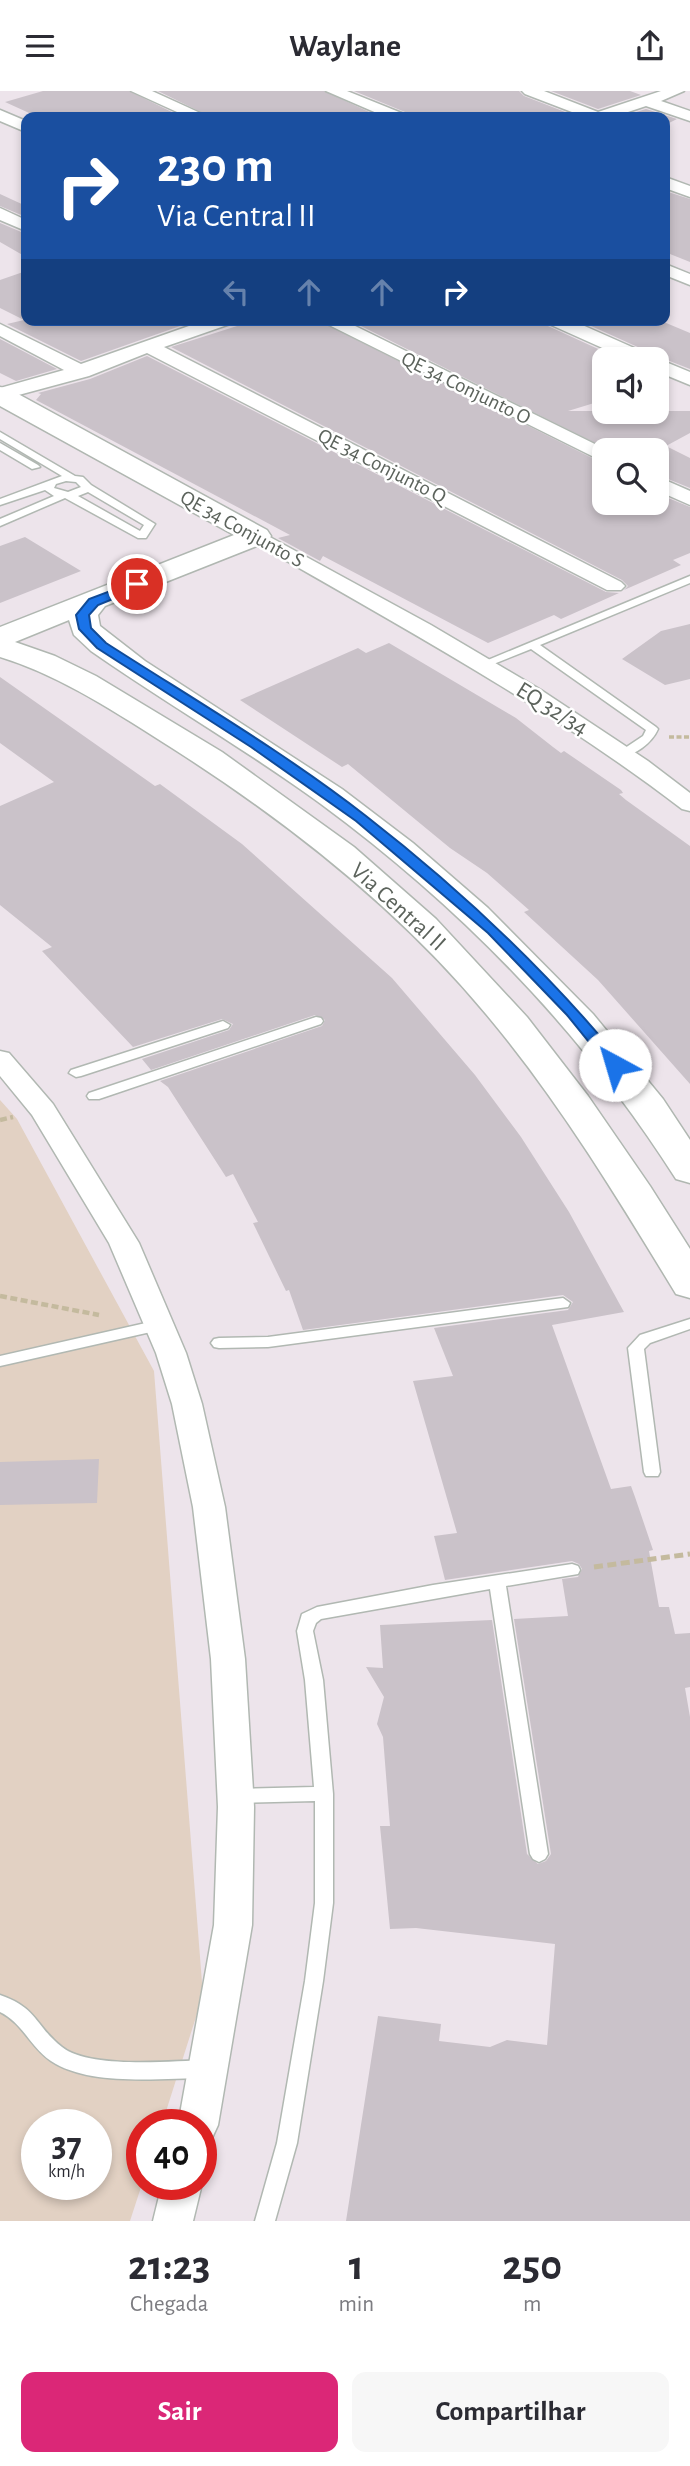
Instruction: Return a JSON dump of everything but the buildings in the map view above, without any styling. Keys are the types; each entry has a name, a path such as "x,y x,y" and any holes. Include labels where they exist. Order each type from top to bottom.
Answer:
{"street":[{"path":"139,91 189,112"},
{"path":"334,91 386,112"},
{"path":"530,91 585,112"},
{"path":"613,112 676,91"},
{"path":"647,101 690,116"},
{"path":"0,115 21,125"},
{"path":"670,184 690,192"},
{"path":"0,213 21,224"},
{"path":"670,271 690,280"},
{"path":"0,394 82,372 206,326"},
{"name":"QE 34 Conjunto O","path":"340,326 592,450"},
{"path":"569,326 616,347"},
{"path":"0,329 82,372"},
{"name":"QE 34 Conjunto Q","path":"149,347 614,586"},
{"path":"669,370 690,379"},
{"name":"QE 34 Conjunto S","path":"0,394 257,536 482,665"},
{"path":"669,488 690,499"},
{"path":"0,637 257,536"},
{"name":"Via Central II","path":"93,602 83,615 85,629 102,645 256,744 360,818 493,930 572,1012 644,1100 690,1170"},
{"name":"Via Central II","path":"0,647 56,665 198,750 367,876 444,947 497,1005 571,1098 670,1246 690,1283"},
{"name":"EQ 32/34","path":"482,665 622,754 690,804"},
{"path":"444,947 493,930"},
{"path":"0,1059 43,1110 124,1243 171,1353 187,1404 209,1507 228,1659 236,1796 233,1925 201,2109"},
{"path":"173,2221 179,2200"}],"lane":[{"path":"0,435 72,478 83,481 87,487 150,524 142,536 67,495"},
{"path":"0,446 53,482"},
{"path":"0,502 53,482 72,478"},
{"path":"53,482 52,492 67,495 78,494 87,487"},
{"path":"0,523 67,495"},
{"path":"482,665 690,579"},
{"path":"533,645 652,729 648,738 622,754"},
{"path":"94,1095 316,1021"},
{"path":"76,1073 223,1025"},
{"path":"219,1343 268,1342 564,1303"},
{"path":"0,1361 156,1315"},
{"path":"652,1472 636,1347 645,1339 690,1324"},
{"path":"265,2221 287,2143 324,1903 324,1794 314,1680 305,1631 308,1619 317,1613 433,1591 572,1570"},
{"path":"497,1582 540,1854"},
{"path":"236,1796 324,1794"},
{"path":"0,2003 31,2022 56,2054 80,2066 208,2069"}],"path":[{"path":"0,1296 105,1317 156,1315"},
{"path":"572,1570 690,1554"}],"shaded area":[{"path":"0,1100 17,1119 154,1371 203,1995 167,2109 126,2109 126,2200 137,2200 130,2221 0,2221"}],"route":[{"path":"137,584 93,602 83,615 85,629 125,662 256,744 360,818 437,881 493,930 572,1012 615,1065"}]}
